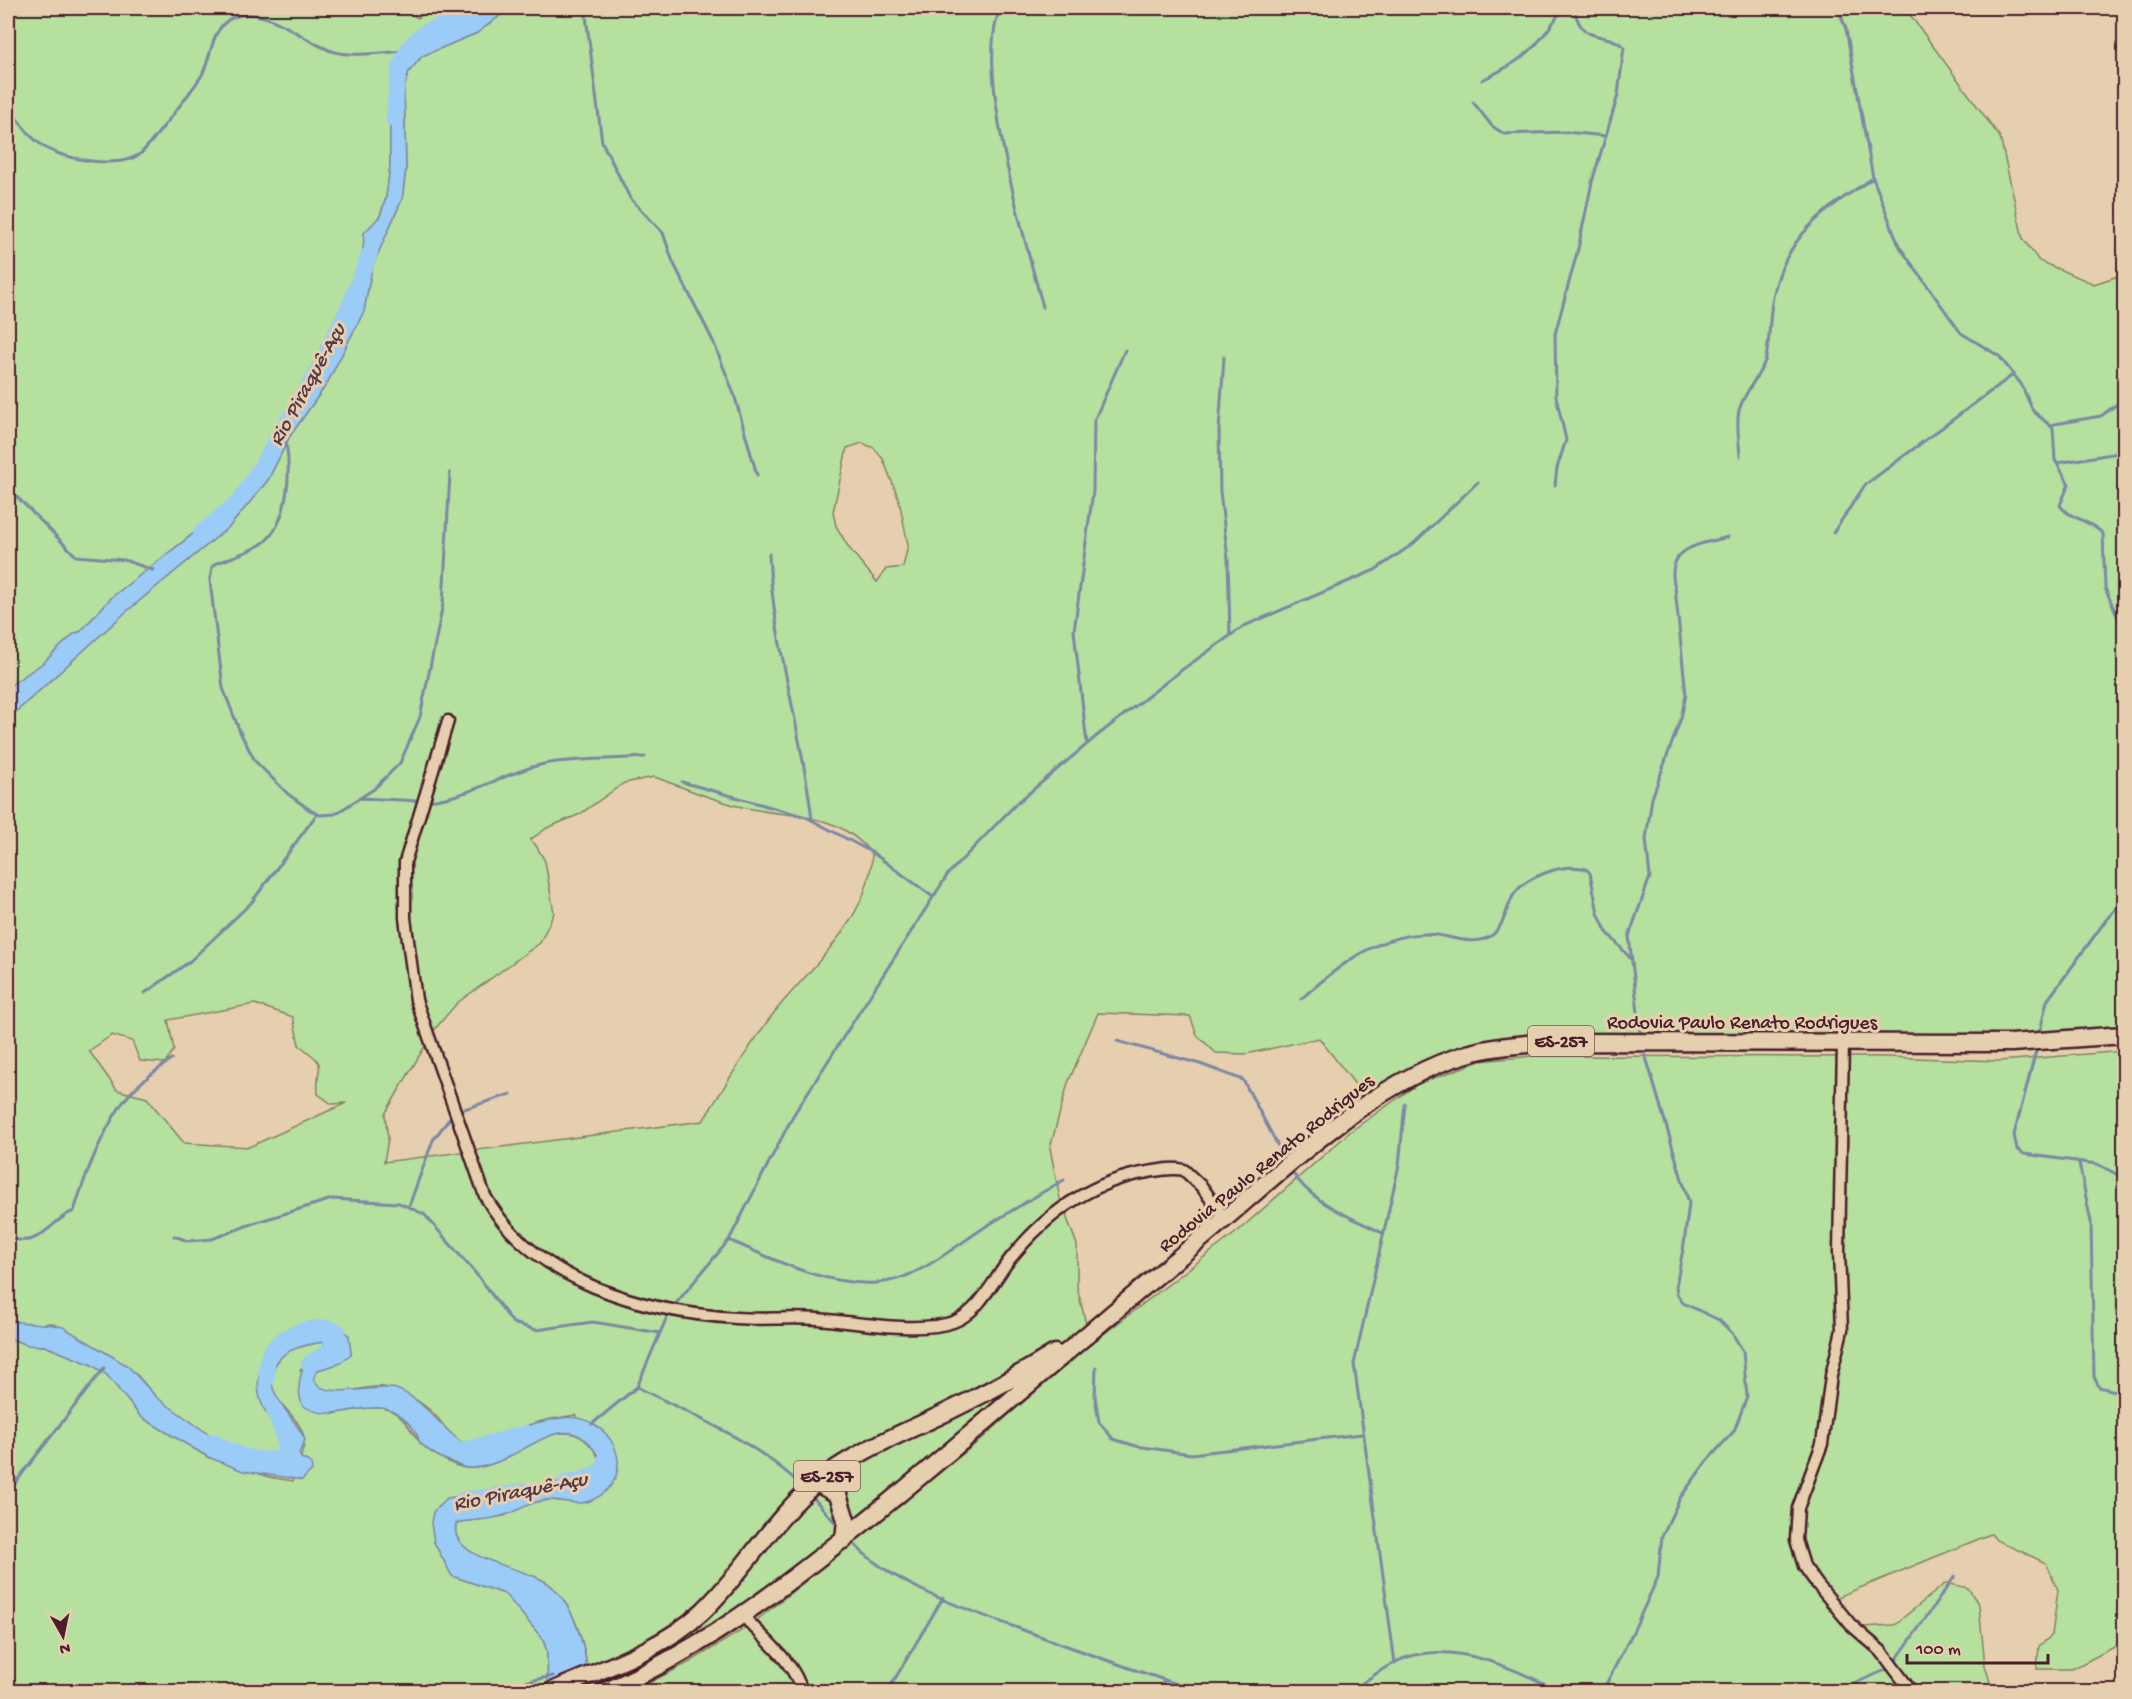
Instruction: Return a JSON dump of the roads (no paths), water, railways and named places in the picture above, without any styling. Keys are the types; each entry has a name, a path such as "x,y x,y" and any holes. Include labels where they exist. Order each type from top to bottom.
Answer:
{"main road":[{"name":"Rodovia Paulo Renato Rodrigues","path":"606,1691 674,1659 743,1616 844,1540 1016,1397 1092,1329 1322,1139 1389,1089 1433,1066 1466,1054 1548,1042 2012,1043 2124,1035"},
{"name":"Rodovia Paulo Renato Rodrigues","path":"550,1692 664,1640 701,1613 750,1560 778,1522 817,1483 874,1446 1007,1382 1092,1329"},
{"path":"817,1483 838,1495 846,1520 844,1540"}],"street":[{"path":"448,721 405,862 405,918 416,1000 485,1196 496,1214 521,1242 562,1272 591,1286 681,1312 737,1318 814,1318 931,1326 955,1322 965,1315 1010,1259 1047,1220 1082,1194 1111,1180 1162,1169 1184,1170 1202,1187 1225,1219"},
{"path":"1843,1043 1839,1240 1842,1330 1831,1376 1822,1444 1798,1508 1796,1540 1804,1566 1816,1584 1851,1625 1881,1651 1912,1692"},
{"path":"743,1616 787,1662 799,1681 802,1692"}],"water":[{"path":"483,8 510,8 477,33 422,56 408,73 404,88 406,169 402,199 372,267 364,311 326,385 290,436 268,480 230,526 127,611 8,719 8,687 43,663 75,633 80,632 112,597 202,527 221,517 243,491 257,480 268,462 281,429 303,401 338,335 362,273 364,233 380,216 386,198 390,166 390,112 402,68 424,40 469,20"},
{"path":"8,1319 63,1327 128,1366 156,1397 234,1452 262,1463 276,1457 289,1443 285,1433 264,1409 258,1391 260,1375 267,1361 278,1350 293,1341 327,1331 344,1330 349,1336 351,1354 339,1364 318,1370 314,1377 318,1385 336,1391 396,1389 418,1402 464,1444 471,1446 485,1444 531,1424 561,1418 579,1418 594,1424 606,1434 614,1447 618,1461 616,1476 608,1489 587,1502 541,1501 500,1517 456,1524 457,1537 464,1547 492,1562 540,1579 550,1585 559,1595 567,1606 580,1634 586,1664 586,1691 548,1691 547,1652 543,1639 505,1594 452,1576 434,1542 431,1523 433,1512 447,1498 468,1495 497,1499 528,1486 592,1477 598,1472 601,1462 588,1442 573,1434 558,1433 488,1465 466,1468 442,1459 420,1443 418,1436 407,1421 387,1409 371,1408 321,1413 302,1405 299,1392 302,1371 306,1360 329,1352 330,1349 322,1342 309,1344 286,1353 277,1362 272,1373 275,1393 305,1440 299,1453 301,1458 311,1463 312,1470 302,1480 243,1471 208,1457 141,1417 107,1375 92,1365 45,1346 28,1345 8,1338"}],"waterway":[{"name":"Rio Piraquê-Açu","path":"394,120 397,82 404,57 410,46 430,30 461,20 480,8"},
{"path":"590,8 586,16 602,142 630,198 663,233 673,262 713,341 734,394 757,475"},
{"path":"1001,8 994,34 993,69 997,111 1025,242 1043,307"},
{"path":"1482,80 1520,59 1538,43 1563,8"},
{"path":"1555,485 1557,468 1566,440 1556,396 1555,334 1578,249 1592,182 1618,95 1624,47 1609,39 1588,33 1582,28 1574,8"},
{"path":"1838,8 1846,29 1873,178 1899,246 1961,333 1999,356 2021,384 2033,411 2053,428 2055,460 2069,484 2060,505 2068,513 2092,525 2103,534 2105,588 2124,632"},
{"path":"8,106 33,138 51,151 91,161 117,162 135,157 152,141 202,75 216,34 226,21 234,17 247,14 273,20 323,48 335,52 361,54 408,51"},
{"path":"1473,102 1492,126 1504,134 1566,132 1605,136"},
{"path":"1740,456 1739,410 1765,361 1773,297 1787,257 1797,241 1823,214 1873,178"},
{"name":"Rio Piraquê-Açu","path":"201,533 239,501 259,470 316,373 349,306 370,253"},
{"path":"1087,744 1074,631 1093,491 1094,421 1125,350"},
{"path":"1224,357 1219,430 1220,492 1228,559 1230,636"},
{"path":"1833,533 1865,485 2014,374"},
{"path":"2049,425 2101,416 2124,399"},
{"path":"286,442 288,454 286,496 283,510 272,534 263,543 247,552 217,563 212,567 210,581 223,688 240,732 255,761 288,794 320,815 335,814 374,789 400,763 420,717 443,604 450,473"},
{"path":"2057,463 2124,452"},
{"path":"673,1307 729,1240 794,1114 948,874 1016,804 1098,735 1183,669 1244,626 1375,570 1413,544 1478,482"},
{"path":"8,488 76,556 124,560 153,570"},
{"path":"1641,1038 1629,936 1650,877 1646,839 1652,798 1681,718 1686,695 1673,574 1674,564 1686,550 1728,537"},
{"path":"769,554 776,621 802,753 812,820"},
{"path":"426,801 458,795 544,764 645,757"},
{"path":"682,782 806,817 873,853 933,897"},
{"path":"360,798 420,801"},
{"path":"145,993 189,962 251,903 317,814"},
{"path":"1301,999 1342,965 1372,947 1389,941 1424,934 1475,941 1491,936 1499,928 1513,896 1526,882 1546,873 1567,868 1586,869 1590,873 1598,913 1606,931 1631,959"},
{"path":"2039,1035 2047,1001 2124,899"},
{"path":"1117,1041 1200,1064 1243,1080 1285,1159"},
{"path":"1602,1692 1658,1577 1662,1536 1680,1498 1707,1461 1734,1431 1747,1397 1743,1351 1732,1333 1719,1320 1683,1303 1677,1294 1676,1286 1689,1203 1643,1047"},
{"path":"2037,1047 2014,1135 2017,1149 2024,1154 2097,1164 2124,1178"},
{"path":"8,1236 18,1240 36,1237 74,1211 94,1157 121,1105 151,1074 172,1059"},
{"path":"458,1111 511,1094"},
{"path":"1395,1663 1354,1364 1399,1165 1405,1104"},
{"path":"409,1206 433,1140 453,1114"},
{"path":"2079,1163 2091,1222 2094,1377 2099,1387 2124,1393"},
{"path":"1291,1170 1299,1182 1320,1200 1384,1234"},
{"path":"729,1240 819,1276 858,1283 891,1281 934,1262 985,1227 1064,1180"},
{"path":"174,1236 188,1241 212,1239 254,1223 332,1199 399,1203 424,1214 477,1275 513,1323 536,1330 593,1322 660,1333"},
{"path":"592,1424 637,1387 669,1312"},
{"name":"Rio Piraquê-Açu","path":"267,1379 270,1353 284,1338 312,1328 331,1329 338,1332 338,1340 326,1353 309,1364"},
{"path":"1096,1367 1095,1397 1099,1422 1113,1439 1136,1446 1191,1454 1362,1434"},
{"path":"8,1492 104,1368"},
{"path":"637,1387 746,1443 804,1488"},
{"name":"Rio Piraquê-Açu","path":"213,1441 229,1450 254,1459 282,1457 284,1439 273,1406"},
{"name":"Rio Piraquê-Açu","path":"467,1449 526,1433"},
{"name":"Rio Piraquê-Açu","path":"565,1483 584,1479 605,1469 605,1460"},
{"name":"Rio Piraquê-Açu","path":"462,1500 528,1491"},
{"path":"811,1495 840,1528"},
{"path":"850,1540 887,1571 954,1604 1134,1670 1202,1692"},
{"path":"1894,1663 1955,1576"},
{"path":"887,1692 943,1598"},
{"path":"1350,1692 1381,1670 1406,1657 1434,1653 1453,1653 1491,1661 1562,1692"},
{"path":"1835,1692 1890,1668"},
{"path":"478,1692 553,1676"},
{"path":"1163,1680 1163,1692"},
{"path":"1773,1692 1793,1692"}]}
